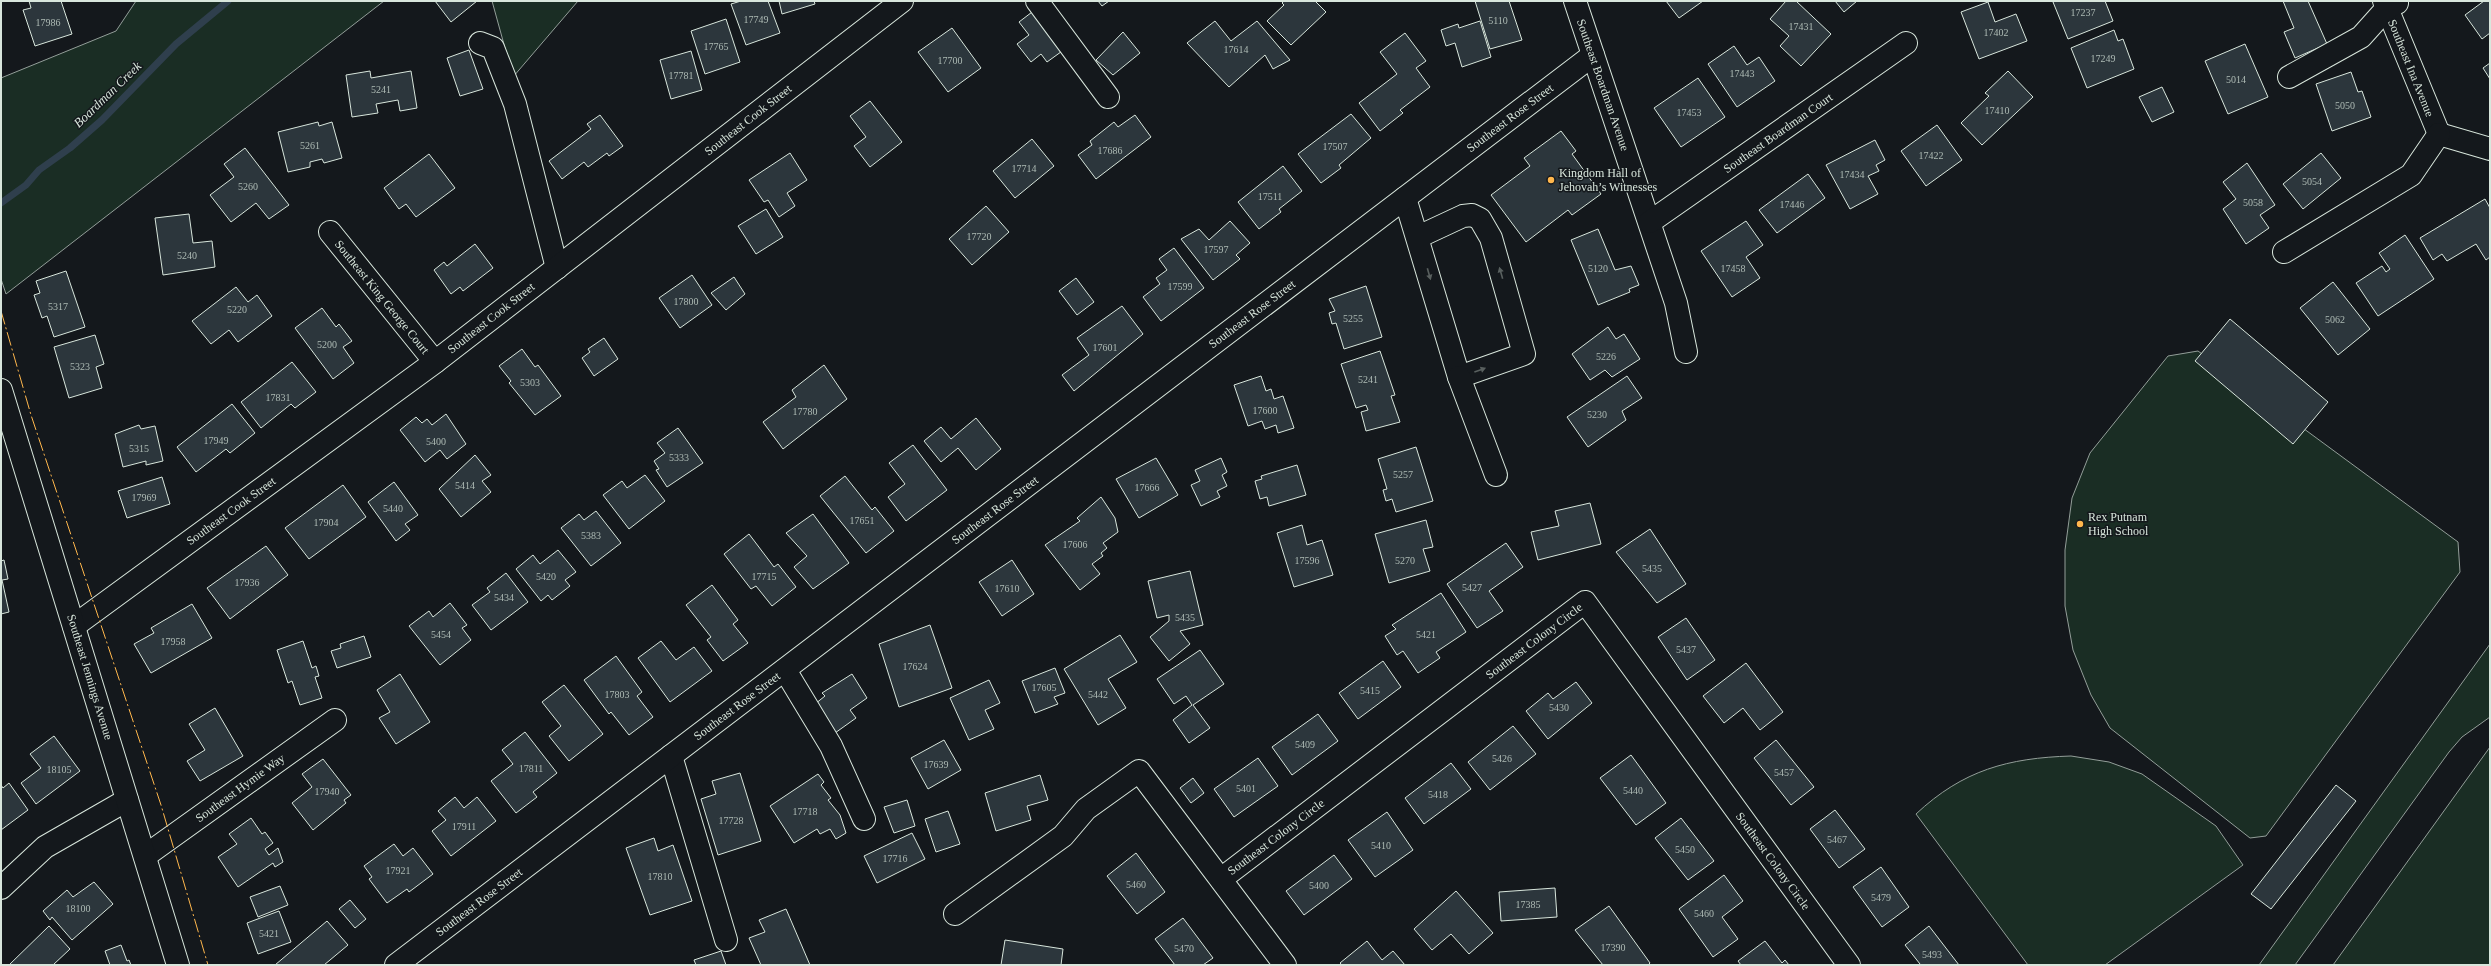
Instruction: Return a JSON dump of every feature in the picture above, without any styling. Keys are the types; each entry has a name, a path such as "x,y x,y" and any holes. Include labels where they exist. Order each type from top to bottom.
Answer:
{"street":[{"name":"Southeast Cook Street","path":"74,626 435,362 902,1"},
{"path":"1037,1 1108,97"},
{"name":"Southeast Boardman Avenue","path":"1575,1 1676,303 1686,352"},
{"path":"2289,77 2361,36 2390,3"},
{"name":"Southeast Ina Avenue","path":"2390,3 2439,134"},
{"path":"480,43 492,48 515,104 556,268"},
{"name":"Southeast Boardman Court","path":"1650,222 1906,43"},
{"name":"Southeast Rose Street","path":"396,965 1593,55"},
{"path":"2284,252 2411,175 2439,134 2490,148"},
{"path":"1405,198 1418,237 1459,378 1496,475"},
{"path":"1418,237 1463,216 1472,215 1480,219 1491,238 1524,354 1459,378"},
{"name":"Southeast King George Court","path":"330,232 435,362"},
{"name":"Southeast Jennings Avenue","path":"1,390 6,426 74,626 178,965"},
{"name":"Southeast Colony Circle","path":"1221,879 1585,602 1850,965"},
{"path":"785,670 832,746 864,819"},
{"name":"Southeast Hymie Way","path":"145,856 335,720"},
{"path":"671,756 726,940"},
{"path":"955,914 1063,836 1086,809 1139,771 1286,965"},
{"path":"1,888 45,847 127,800"}],"green space":[{"path":"136,1 384,1 6,294 1,279 1,78 116,31"},
{"path":"492,1 578,1 513,77"},
{"path":"2198,351 2458,542 2460,572 2266,836 2250,838 2110,728 2091,695 2073,650 2065,606 2065,550 2072,498 2090,453 2168,356"},
{"path":"2490,644 2490,717 2462,737 2449,752 2295,965 2259,965"},
{"path":"2490,747 2490,965 2333,965"},
{"path":"2071,756 2109,762 2142,774 2216,826 2243,865 2105,965 2028,965 1916,814 1951,787 1988,769 2027,760"}],"building":[{"path":"29,1 61,1 72,34 35,46 23,10 31,8"},
{"path":"435,1 477,1 451,22"},
{"path":"741,1 768,1 780,33 746,45 731,4"},
{"path":"779,1 814,1 815,4 782,14"},
{"path":"1098,1 1109,1 1102,6"},
{"path":"1284,1 1315,1 1326,12 1291,45 1267,21 1284,5 1282,3"},
{"path":"1475,1 1509,1 1522,40 1490,49"},
{"path":"1666,1 1703,1 1679,18"},
{"path":"1786,1 1796,1 1831,34 1801,66 1780,46 1789,36 1770,19"},
{"path":"1835,1 1857,1 1844,12"},
{"path":"2105,1 2113,21 2068,39 2053,2"},
{"path":"2283,1 2308,1 2327,44 2295,58 2284,32 2294,28"},
{"path":"2484,1 2490,1 2490,33 2482,39 2465,15"},
{"path":"1988,2 1995,22 2016,14 2027,41 1979,59 1961,12"},
{"path":"1036,9 1065,49 1047,62 1041,54 1031,62 1017,44 1029,35 1019,22"},
{"path":"726,19 740,62 705,74 691,31"},
{"path":"1215,21 1231,41 1257,21 1290,60 1273,69 1265,55 1229,87 1187,43"},
{"path":"1480,21 1491,57 1462,67 1455,43 1446,46 1441,30 1458,24 1459,28"},
{"path":"952,28 981,68 948,92 918,52"},
{"path":"2114,30 2118,41 2123,39 2134,69 2087,88 2071,48"},
{"path":"1123,32 1140,53 1113,75 1096,60"},
{"path":"1405,33 1426,61 1416,68 1430,87 1400,110 1403,113 1380,131 1359,103 1397,74 1380,52"},
{"path":"2245,44 2268,97 2228,114 2205,61"},
{"path":"1734,46 1747,65 1759,57 1775,81 1737,107 1708,64"},
{"path":"469,50 483,89 460,96 447,58"},
{"path":"691,51 702,90 671,99 660,60"},
{"path":"2490,63 2490,79 2483,68"},
{"path":"370,71 371,78 411,71 417,108 400,111 398,100 376,104 378,113 352,117 346,75"},
{"path":"2008,71 2033,97 1982,145 1961,123 1989,96 1985,93"},
{"path":"2351,72 2358,92 2362,91 2371,117 2332,131 2316,84"},
{"path":"1698,78 1725,117 1681,147 1654,108"},
{"path":"2162,87 2174,112 2152,122 2139,97"},
{"path":"870,101 902,142 870,167 854,146 866,137 850,116"},
{"path":"1351,114 1371,138 1339,165 1341,168 1321,183 1298,154"},
{"path":"600,115 623,146 609,156 607,153 588,167 584,162 562,179 549,161 591,129 587,124"},
{"path":"1135,115 1151,137 1096,179 1078,155 1092,145 1090,141 1114,122 1118,127"},
{"path":"318,122 319,126 332,122 342,158 324,163 322,159 310,162 310,167 288,172 278,132"},
{"path":"1937,125 1962,160 1926,186 1901,151"},
{"name":"Kingdom Hall of Jehovah’s Witnesses","path":"1561,131 1576,151 1572,154 1601,194 1572,215 1568,210 1526,242 1491,195 1530,166 1524,158"},
{"path":"1032,139 1054,166 1015,198 993,171"},
{"path":"1875,140 1885,160 1876,165 1879,171 1868,176 1878,194 1850,209 1826,165"},
{"path":"245,148 289,205 269,219 256,203 231,222 210,195 234,177 224,164"},
{"path":"790,153 807,180 787,193 795,206 779,217 768,200 764,202 749,180"},
{"path":"2321,153 2341,178 2303,209 2283,184"},
{"path":"429,154 455,188 416,217 406,204 399,209 384,188"},
{"path":"2247,163 2275,205 2260,215 2269,228 2246,244 2223,209 2236,199 2223,182"},
{"path":"1283,166 1302,191 1279,209 1281,212 1259,229 1238,202"},
{"path":"1808,174 1825,198 1777,233 1759,210"},
{"path":"2485,199 2490,208 2490,257 2486,260 2476,244 2447,261 2442,254 2433,260 2420,238"},
{"path":"986,206 1009,232 972,265 949,239"},
{"path":"766,209 783,237 756,254 738,226"},
{"path":"189,214 193,243 212,241 215,267 163,275 155,218"},
{"path":"1230,221 1250,243 1236,255 1240,259 1213,280 1181,239 1199,229 1209,240"},
{"path":"1746,221 1763,245 1746,257 1760,278 1732,297 1701,251"},
{"path":"1598,229 1615,270 1631,266 1639,285 1629,289 1630,292 1598,305 1571,240"},
{"path":"2405,235 2434,279 2378,316 2356,283 2382,266 2386,272 2390,269 2379,253"},
{"path":"475,244 493,268 463,291 460,287 451,294 434,270 444,262 447,266"},
{"path":"1174,248 1204,288 1161,321 1143,297 1160,284 1156,278 1167,270 1159,259"},
{"path":"66,271 85,327 54,337 47,316 42,318 34,295 40,293 36,281"},
{"path":"692,275 712,305 680,328 659,298"},
{"path":"734,277 745,294 726,310 711,293"},
{"path":"1076,278 1094,302 1077,315 1059,291"},
{"path":"2333,282 2370,329 2338,355 2300,308"},
{"path":"1366,286 1382,337 1344,349 1336,323 1332,324 1329,313 1335,311 1329,299"},
{"path":"236,287 248,302 257,295 272,316 238,342 229,330 211,344 192,321"},
{"path":"1122,306 1143,334 1074,391 1062,375 1089,355 1077,338"},
{"path":"322,308 336,327 339,324 352,341 343,347 354,363 333,379 295,328"},
{"path":"2230,319 2328,402 2293,444 2195,361"},
{"path":"1608,327 1616,339 1624,334 1640,359 1612,377 1605,370 1590,380 1572,354"},
{"path":"95,335 104,364 96,367 102,388 69,398 54,347"},
{"path":"604,338 618,359 594,376 582,358 590,352 588,349"},
{"path":"522,349 535,367 538,365 561,396 535,415 509,383 511,381 499,366"},
{"path":"1380,351 1395,395 1391,396 1400,422 1366,431 1361,412 1368,410 1366,405 1356,408 1341,364"},
{"path":"292,362 316,392 295,408 291,404 261,428 241,402"},
{"path":"824,365 847,399 783,449 763,422 796,397 792,390"},
{"path":"1261,376 1266,391 1271,389 1274,399 1283,396 1294,428 1278,433 1276,425 1265,429 1262,421 1248,426 1234,385"},
{"path":"1627,376 1642,398 1622,411 1626,420 1588,447 1567,417"},
{"path":"232,404 255,433 230,453 226,449 196,472 177,447"},
{"path":"446,414 466,444 447,459 440,450 425,462 400,430 416,417 422,423 427,419 432,425"},
{"path":"976,418 1001,449 976,470 958,448 941,462 924,441 941,427 951,439"},
{"path":"139,425 141,429 155,426 163,461 146,465 146,461 123,467 115,434"},
{"path":"678,428 703,463 667,487 656,470 659,469 654,461 665,453 657,443"},
{"path":"913,445 947,490 906,521 888,497 905,484 889,463"},
{"path":"1416,447 1433,501 1396,512 1392,499 1386,501 1383,490 1387,489 1378,459"},
{"path":"475,455 491,475 482,481 491,492 461,517 439,489"},
{"path":"1156,458 1178,495 1139,518 1116,479"},
{"path":"1221,458 1227,472 1222,475 1227,486 1217,491 1220,497 1201,506 1191,485 1200,481 1195,470"},
{"path":"1297,465 1306,495 1269,506 1267,497 1260,499 1255,481 1262,479 1261,476"},
{"path":"645,475 665,501 629,529 603,495 622,481 627,488"},
{"path":"845,476 872,510 875,507 894,531 866,553 820,496"},
{"path":"162,477 170,504 127,518 118,491"},
{"path":"394,482 418,515 405,524 410,530 396,541 368,502"},
{"path":"343,485 366,517 309,559 285,528"},
{"path":"1101,497 1115,518 1118,532 1103,543 1107,548 1101,553 1103,556 1092,564 1100,574 1080,590 1045,545 1080,521 1077,518"},
{"path":"1590,503 1601,544 1538,560 1531,532 1559,526 1555,511"},
{"path":"596,511 621,543 591,566 561,528 579,514 584,520"},
{"path":"813,514 849,563 813,589 794,567 807,556 786,533"},
{"path":"1426,520 1433,547 1423,549 1430,571 1389,583 1375,534"},
{"path":"1302,525 1307,545 1322,540 1333,575 1294,587 1277,533"},
{"path":"1650,529 1686,584 1657,603 1616,552"},
{"path":"749,534 774,567 778,564 796,587 772,606 756,586 751,589 724,554"},
{"path":"1506,543 1523,567 1489,591 1503,611 1477,628 1447,584"},
{"path":"266,546 288,575 230,619 207,588"},
{"path":"558,550 576,572 565,580 570,586 552,600 548,595 541,601 516,569 533,555 540,564"},
{"path":"4,560 8,579 2,580 9,612 1,614 1,561"},
{"path":"1012,560 1034,594 1002,616 979,582"},
{"path":"1190,571 1203,625 1180,631 1190,644 1169,661 1150,637 1169,621 1169,615 1157,618 1148,581"},
{"path":"506,573 528,602 491,630 472,605 490,592 487,588"},
{"path":"712,585 738,620 733,624 748,643 723,661 707,640 711,637 686,605"},
{"path":"1441,593 1466,632 1436,652 1440,658 1418,673 1403,651 1397,655 1385,636 1396,629 1392,625"},
{"path":"450,603 467,625 462,628 471,640 440,665 409,626 429,611 433,617"},
{"path":"192,604 212,638 151,673 134,644 154,633 151,628"},
{"path":"1686,618 1715,660 1687,680 1658,637"},
{"path":"930,625 952,688 899,707 879,644"},
{"path":"1120,635 1137,662 1108,679 1126,708 1098,725 1064,669"},
{"path":"364,636 371,657 337,668 331,651 341,648 340,644"},
{"path":"303,641 312,668 316,666 319,676 315,677 322,698 300,705 292,681 288,683 277,650"},
{"path":"661,641 676,660 694,647 712,671 670,702 638,658"},
{"path":"1200,650 1224,684 1193,705 1210,728 1189,743 1173,720 1192,705 1186,696 1174,704 1157,679"},
{"path":"616,656 642,692 637,696 653,717 629,735 611,712 609,714 584,680"},
{"path":"1383,661 1401,687 1358,719 1339,693"},
{"path":"1746,663 1783,712 1760,730 1743,708 1724,723 1703,696"},
{"path":"1055,668 1065,693 1054,697 1058,704 1035,713 1022,681"},
{"path":"400,674 430,722 396,744 379,718 390,712 377,690"},
{"path":"852,674 867,698 850,710 856,718 835,733 815,704 825,696 822,693"},
{"path":"989,680 1000,703 985,710 994,729 969,740 950,698"},
{"path":"1576,682 1592,703 1548,739 1526,711 1548,693 1553,699"},
{"path":"564,685 603,734 569,761 549,736 561,726 542,702"},
{"path":"215,708 243,756 200,781 187,761 205,750 189,724"},
{"path":"1318,714 1338,741 1292,775 1272,747"},
{"path":"1513,726 1536,754 1490,790 1468,762"},
{"path":"525,732 557,773 533,792 537,797 516,813 491,781 513,764 502,750"},
{"path":"54,736 80,771 36,804 21,783 41,768 30,754"},
{"path":"944,740 961,770 928,789 911,758"},
{"path":"1776,740 1814,787 1791,805 1754,758"},
{"path":"1631,755 1666,803 1636,825 1600,778"},
{"path":"1258,758 1278,786 1234,817 1214,789"},
{"path":"323,759 351,795 344,800 346,803 313,830 292,803 312,787 302,774"},
{"path":"1451,763 1471,789 1424,824 1405,798"},
{"path":"740,773 761,841 718,855 701,799 716,794 712,781"},
{"path":"818,774 824,782 821,785 831,798 828,800 840,815 846,833 836,839 830,829 820,834 817,829 794,843 770,806"},
{"path":"1040,775 1048,800 1027,806 1031,820 996,831 985,793"},
{"path":"1193,778 1204,793 1191,803 1180,788"},
{"path":"9,783 28,810 1,830 1,785 3,788"},
{"path":"2336,785 2356,801 2271,909 2251,894"},
{"path":"455,797 464,808 477,797 496,821 451,856 432,831 446,820 438,811"},
{"path":"907,800 915,826 894,833 884,807"},
{"path":"1835,810 1865,849 1839,868 1810,829"},
{"path":"948,811 960,844 936,852 925,819"},
{"path":"1387,812 1413,850 1375,877 1348,840"},
{"path":"251,818 262,834 265,832 273,843 265,849 269,855 278,848 283,862 275,867 273,863 238,887 218,857 237,844 229,834"},
{"path":"1681,818 1714,861 1688,880 1655,838"},
{"path":"912,833 925,859 877,883 864,856"},
{"path":"654,838 658,851 673,845 692,901 650,915 626,848"},
{"path":"394,844 403,856 413,848 433,874 409,892 407,889 387,903 369,879 372,877 364,866"},
{"path":"1136,853 1165,892 1137,914 1107,876"},
{"path":"1334,855 1352,879 1304,915 1286,891"},
{"path":"1881,867 1909,907 1882,927 1853,887"},
{"path":"1724,875 1743,901 1722,917 1738,939 1713,957 1679,909"},
{"path":"94,882 113,904 72,940 52,917 50,920 43,911 67,890 73,897"},
{"path":"280,886 288,905 258,917 250,897"},
{"path":"1555,888 1557,917 1501,921 1499,892"},
{"path":"1456,891 1493,933 1469,954 1451,934 1432,950 1414,929"},
{"path":"350,900 366,919 355,928 339,909"},
{"path":"1609,906 1650,963 1648,965 1603,965 1575,930"},
{"path":"786,909 810,965 761,965 749,938 765,932 759,920"},
{"path":"279,911 291,942 258,954 247,923"},
{"path":"1183,918 1213,958 1203,965 1175,965 1155,939"},
{"path":"327,921 348,945 324,965 275,965"},
{"path":"49,926 70,949 53,965 9,965"},
{"path":"1929,926 1959,965 1918,965 1920,964 1905,945"},
{"path":"1005,940 1063,949 1061,965 1001,965"},
{"path":"1367,941 1382,960 1393,951 1405,965 1342,965 1340,963"},
{"path":"1765,941 1782,963 1785,960 1789,965 1741,965 1738,961"},
{"path":"121,945 127,961 129,960 131,965 110,965 105,951"},
{"path":"721,951 726,965 696,965 694,960"}],"waterway":[{"name":"Boardman Creek","path":"1,203 26,185 39,170 70,148 102,120 176,44 228,1"}],"power":[{"path":"1,311 31,415 161,805 208,965"}],"place":[{"name":"Kingdom Hall of Jehovah’s Witnesses","path":"1551,180"},
{"name":"Rex Putnam High School","path":"2080,524"}]}
